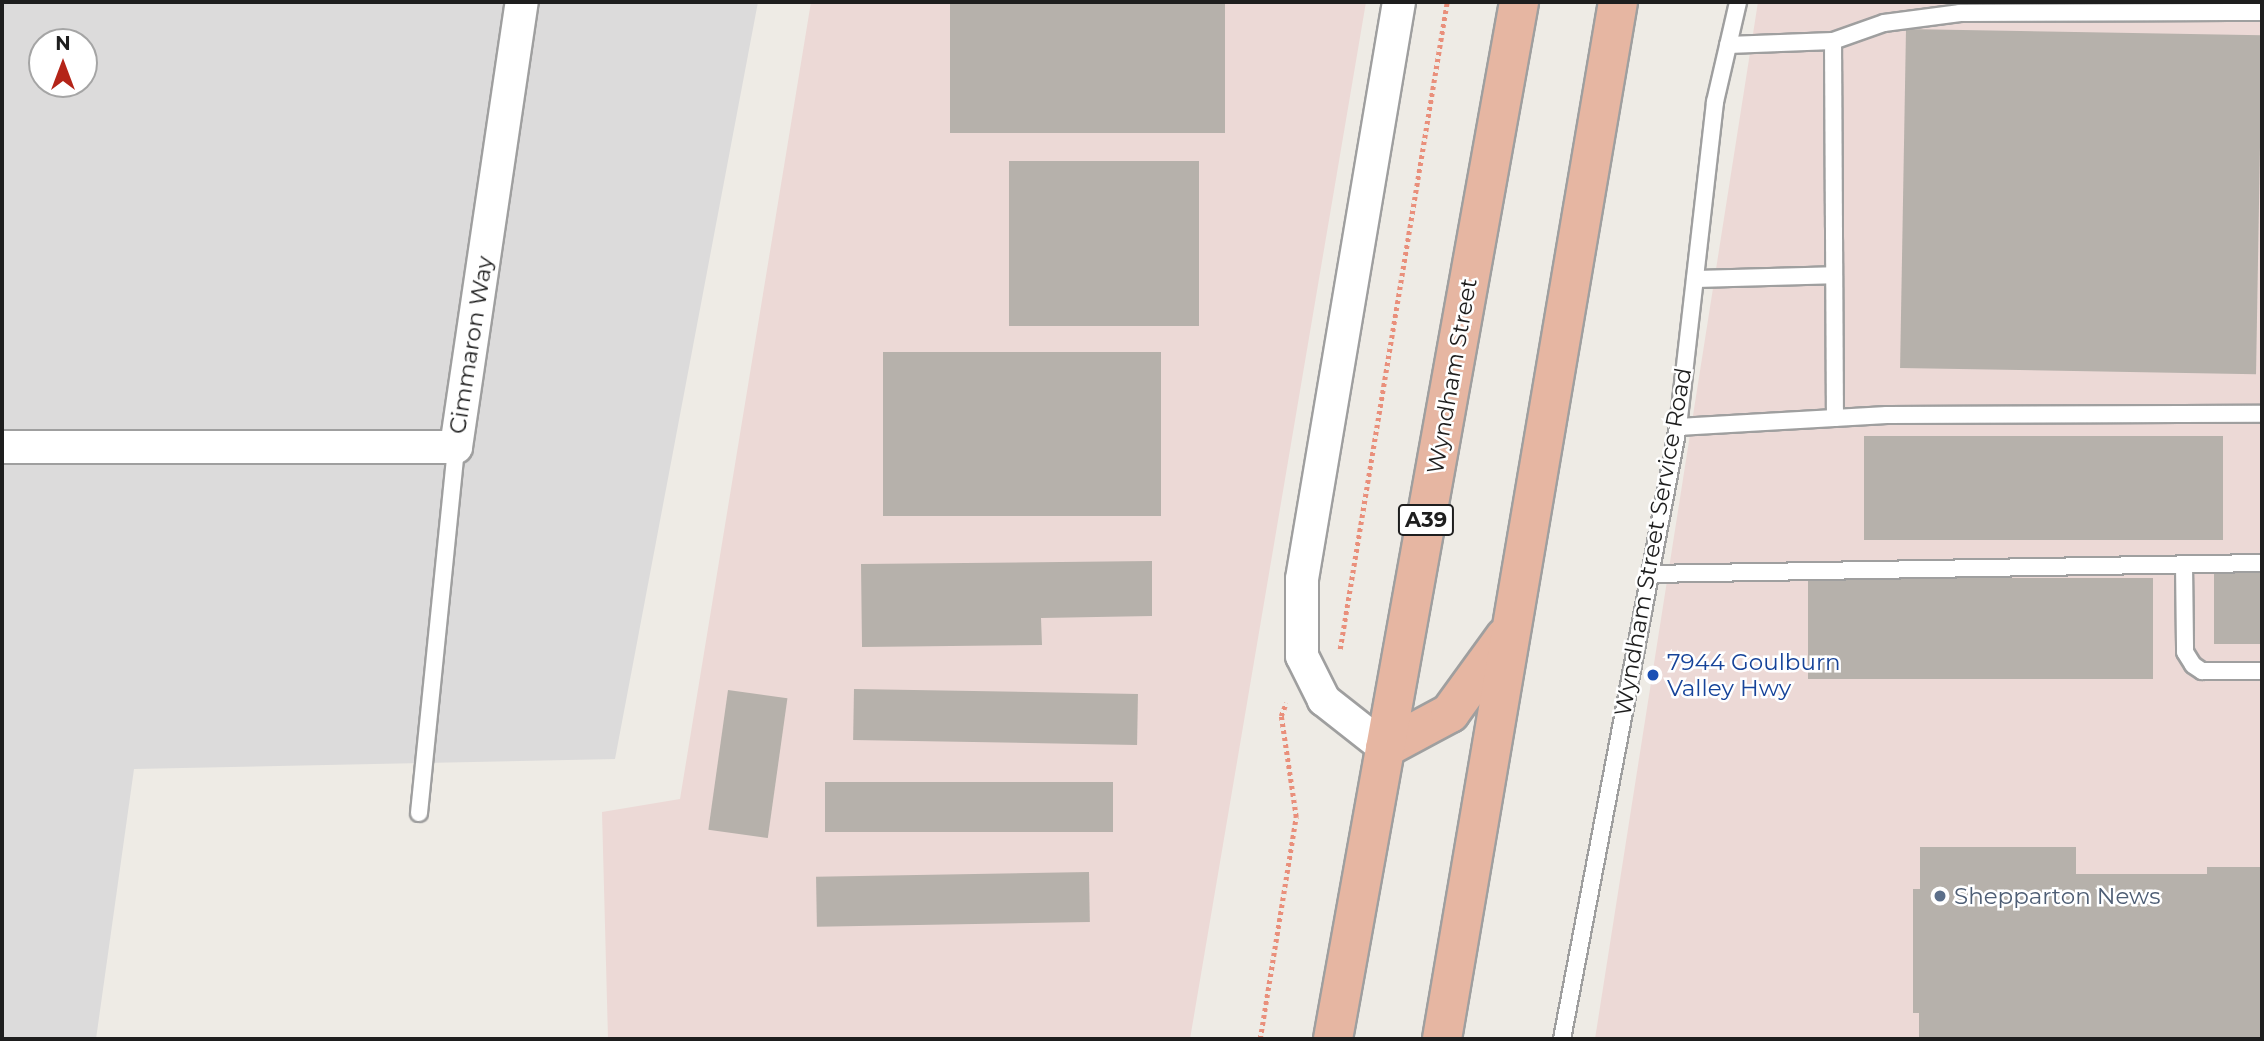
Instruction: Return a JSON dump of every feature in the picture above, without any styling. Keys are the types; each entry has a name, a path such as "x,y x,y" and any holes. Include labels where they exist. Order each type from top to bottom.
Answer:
{"highway":[{"name":"Wyndham Street","path":"1333,1039 1519,2"},
{"path":"1442,1039 1618,2"},
{"path":"1385,748 1450,713 1510,629"}],"street":[{"name":"Cimmaron Way","path":"2,447 456,447 522,2"},
{"path":"1385,748 1324,700 1313,679 1302,656 1302,579 1399,2"}],"lane":[{"name":"Wyndham Street Service Road","path":"1562,1039 1678,427 1715,102 1738,2"},
{"path":"1728,45 1833,41 1884,23 1960,13 2262,12"},
{"path":"1833,41 1835,418"},
{"path":"1695,279 1834,275"},
{"path":"1678,427 1835,418 2262,414"},
{"path":"419,813 456,447"},
{"path":"1649,574 2262,563"},
{"path":"2184,564 2185,652 2193,664 2202,671 2262,671"}],"path":[{"path":"1260,1039 1296,817 1280,716 1313,679 1333,667 1344,630 1447,2"}],"shaded area":[{"path":"2,2 758,2 615,759 134,769 96,1039 2,1039"},
{"path":"811,2 1366,2 1190,1039 608,1039 602,812 680,799"},
{"path":"1758,2 2262,2 2262,1039 1595,1039"}],"building":[{"path":"950,2 1225,2 1225,133 950,133"},
{"path":"1906,29 2262,35 2256,374 1900,368"},
{"path":"1009,161 1199,161 1199,326 1009,326"},
{"path":"883,352 1161,352 1161,516 883,516"},
{"path":"1864,436 2223,436 2223,540 1864,540"},
{"path":"1152,561 1152,616 1041,618 1042,645 862,647 861,564"},
{"path":"2214,572 2262,572 2262,644 2214,644"},
{"path":"1808,578 2153,578 2153,679 1808,679"},
{"path":"854,689 1138,694 1137,745 853,740"},
{"path":"728,690 787,698 768,838 708,830"},
{"path":"825,782 1113,782 1113,832 825,832"},
{"name":"Shepparton News","path":"1920,847 2076,847 2076,874 2207,874 2207,867 2262,867 2262,1039 1919,1039 1919,1013 1913,1013 1913,889 1920,889"},
{"path":"1089,872 1090,922 817,927 816,877"}],"place":[{"name":"7944 Goulburn Valley Hwy","path":"1653,675"},
{"name":"Shepparton News","path":"1940,896"}]}
